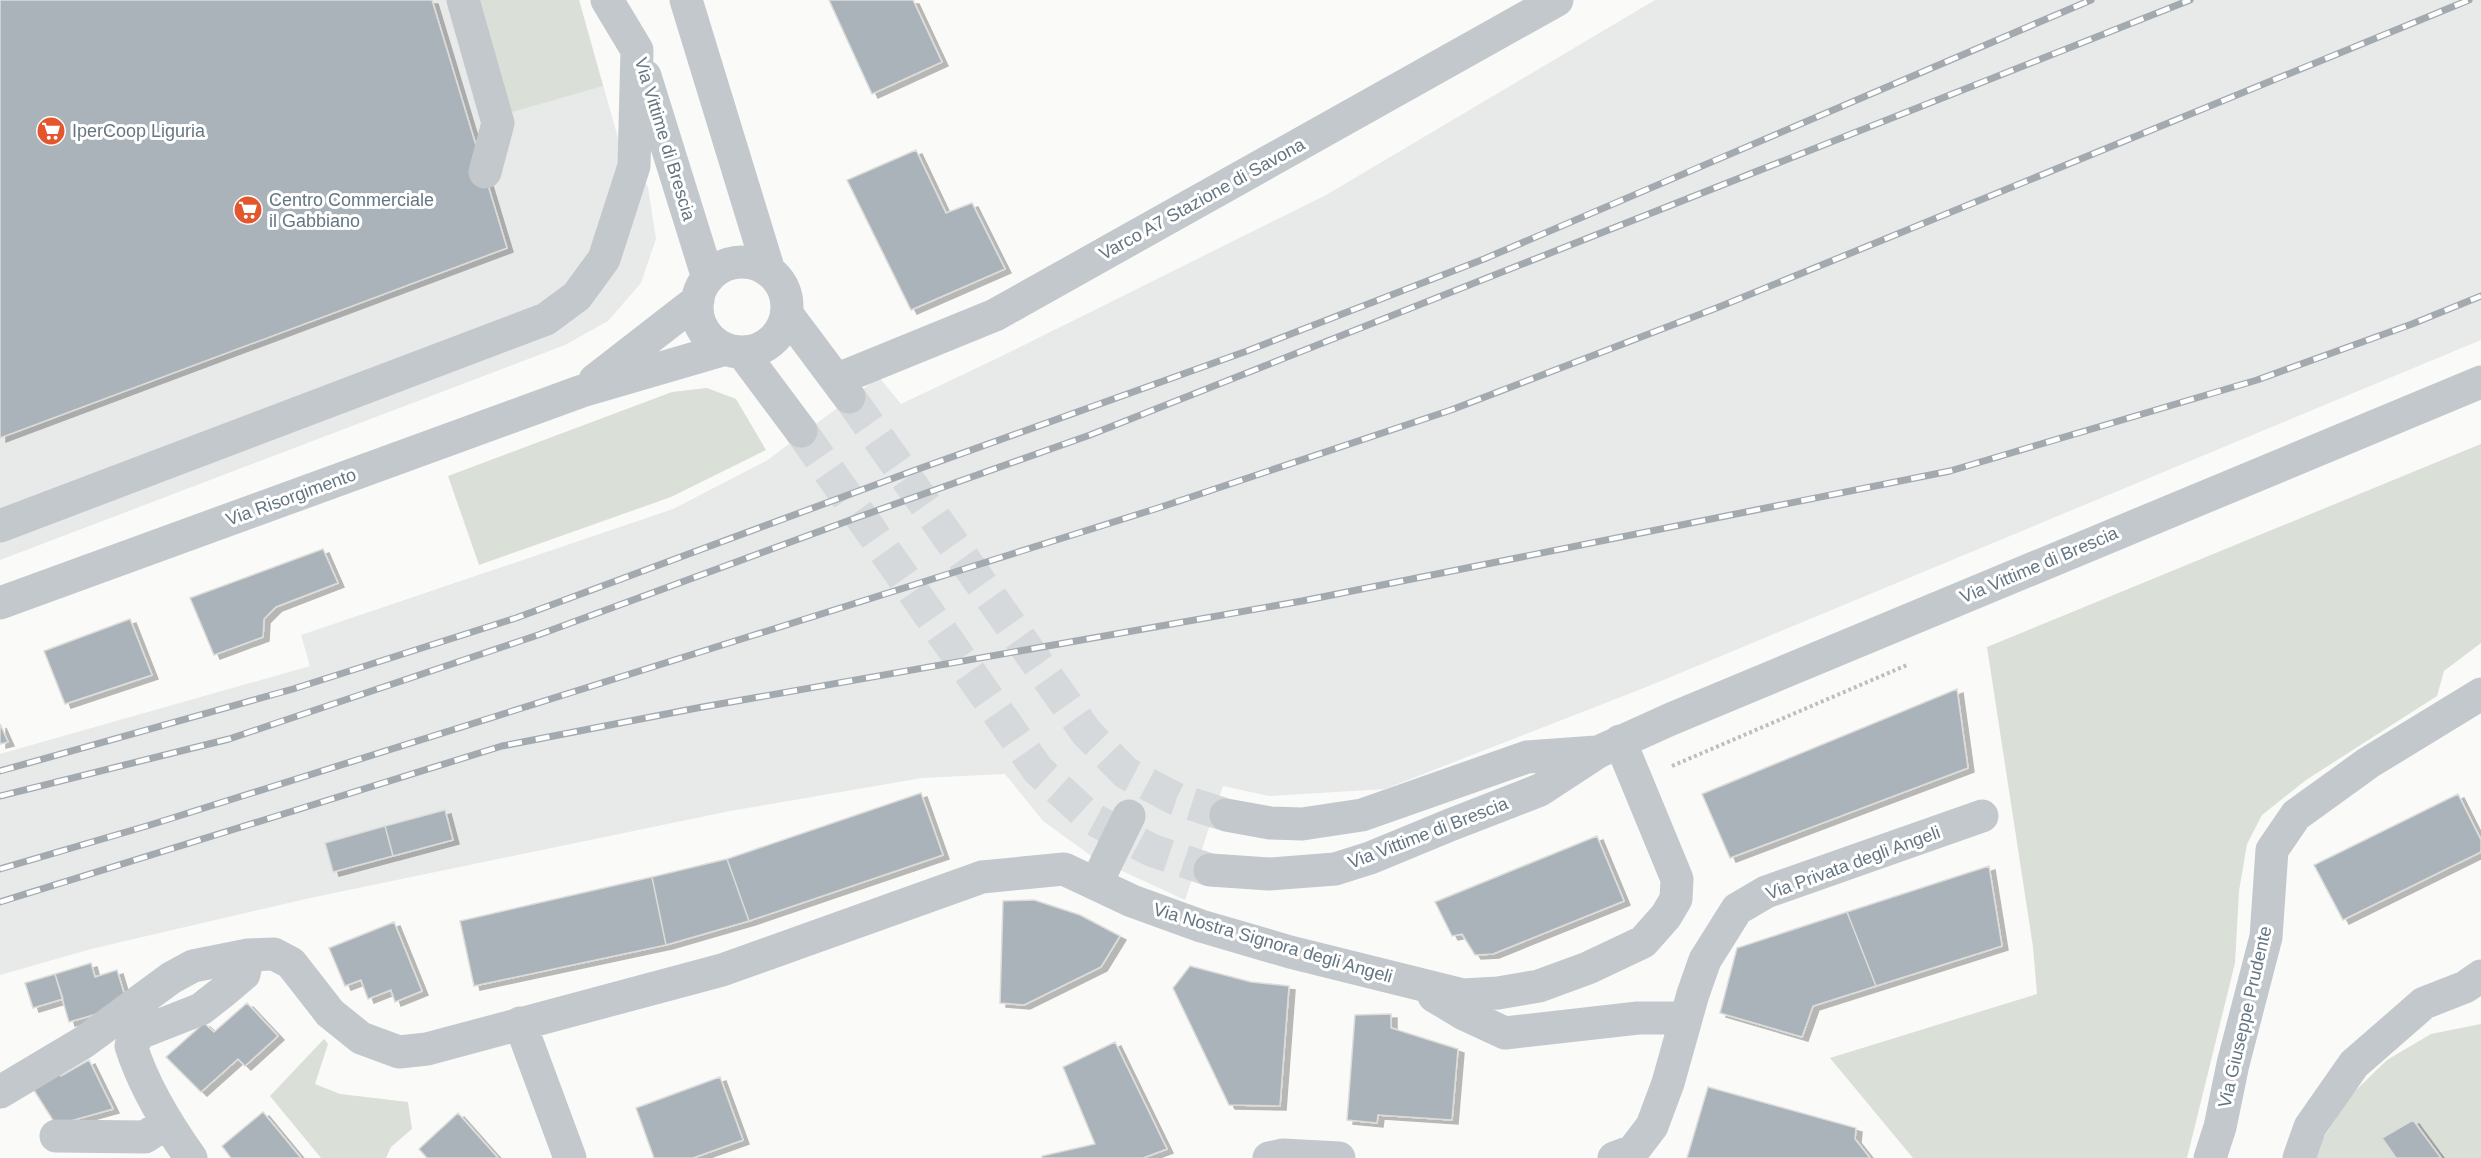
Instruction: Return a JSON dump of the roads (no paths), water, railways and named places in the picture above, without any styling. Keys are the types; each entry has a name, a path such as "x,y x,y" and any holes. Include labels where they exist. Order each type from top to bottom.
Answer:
{"street":[{"path":"463,0 498,123 485,172"},
{"path":"0,526 546,319 577,297 604,259 634,166 637,50 607,0"},
{"name":"Via Vittime di Brescia","path":"621,0 703,289"},
{"path":"686,0 769,271 784,290 787,301 787,314 777,337 756,350 734,351 713,342 698,315 703,289 718,269 730,263 744,262 757,264 769,271"},
{"name":"Varco A7 Stazione di Savona","path":"787,314 844,389 995,315 1557,0"},
{"name":"Via Risorgimento","path":"582,391 703,289"},
{"path":"734,351 801,431"},
{"name":"Via Risorgimento","path":"0,603 582,391 734,351"},
{"name":"Via Vittime di Brescia","path":"1210,870 1269,874 1335,869 1353,864 1540,790 1609,746 2481,382"},
{"name":"Via Giuseppe Prudente","path":"2210,1158 2220,1127 2233,1064 2266,937 2272,850 2296,815 2368,763 2481,694"},
{"name":"Via Vittime di Brescia","path":"1226,815 1270,823 1302,824 1362,815 1527,758 1609,746"},
{"name":"Via Nostra Signora degli Angeli","path":"0,1092 84,1042 171,978 193,966 248,955 274,954 291,963 330,1012 361,1038 399,1052 428,1049 722,970 982,877 1064,869 1132,901 1201,926 1414,984 1463,995 1498,993 1539,986 1588,968 1643,942 1666,916 1676,899 1677,879 1609,746"},
{"path":"1096,884 1129,816"},
{"name":"Via Privata degli Angeli","path":"1614,1158 1633,1151 1652,1126 1668,1083 1705,960 1737,909 1766,892 1982,816"},
{"path":"191,1158 166,1123 139,1072 131,1046 140,1033 201,1009 225,991 244,974 248,955"},
{"path":"1414,984 1464,1014 1505,1033 1638,1018 1686,1018"},
{"path":"2298,1158 2310,1127 2354,1064 2424,1003 2476,984"},
{"path":"520,1023 570,1158"},
{"path":"56,1136 145,1137 166,1123"},
{"path":"1269,1158 1283,1155 1339,1158"}],"tunnel":[{"path":"850,398 1086,732 1126,773 1176,799 1226,815"},
{"path":"801,431 1038,770 1089,817 1151,850 1210,870"}],"railway":[{"path":"0,771 293,689 516,618 910,472 1247,351 1484,259 2091,0"},
{"path":"0,796 229,739 538,635 1090,435 2190,0"},
{"path":"0,869 150,825 1155,509 1451,410 1719,307 2469,0"},
{"path":"0,902 502,746 697,708 1302,601 1950,471 2257,380 2412,324 2481,296"}],"place":[{"name":"IperCoop Liguria","path":"51,131"},
{"name":"Centro Commerciale il Gabbiano","path":"248,210"}]}
